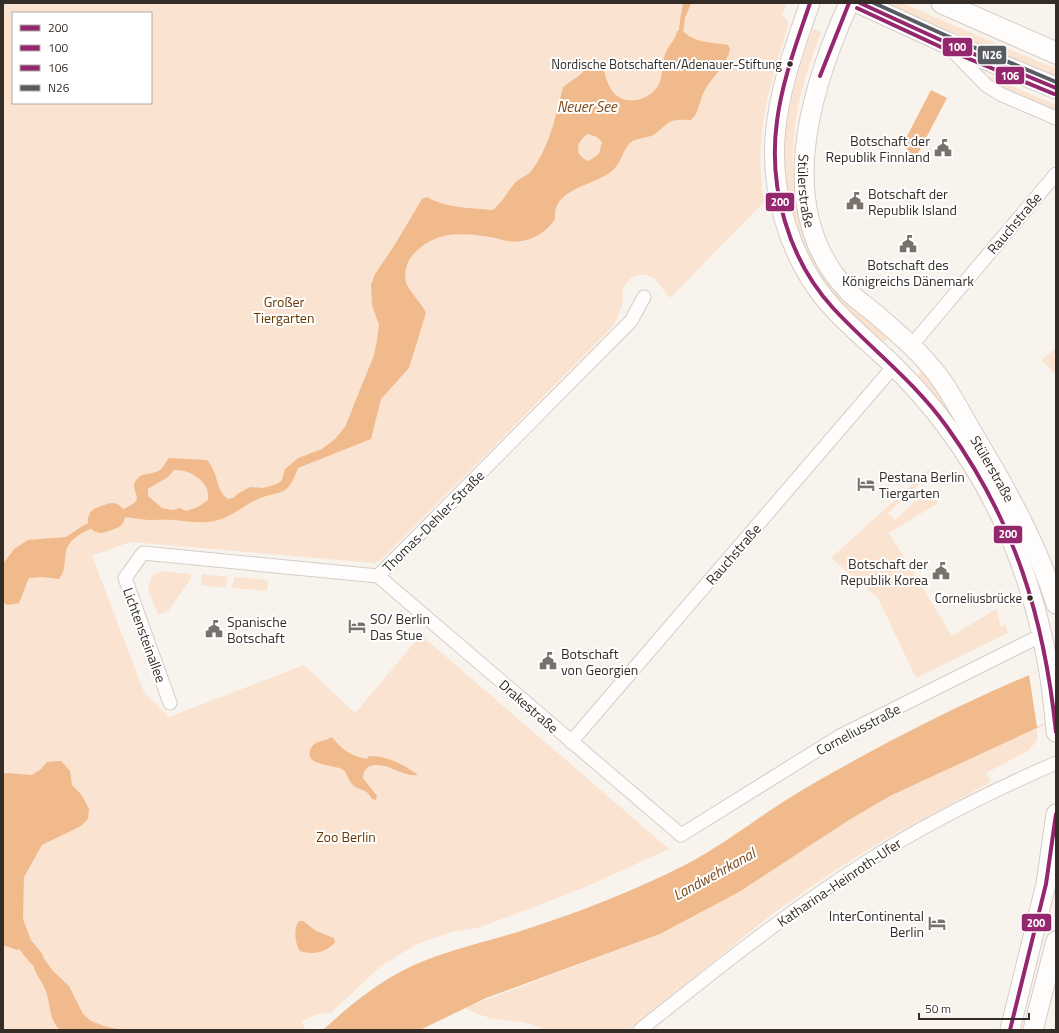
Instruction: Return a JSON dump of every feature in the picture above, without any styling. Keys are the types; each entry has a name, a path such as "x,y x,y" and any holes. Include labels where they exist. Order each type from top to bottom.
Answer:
{"main road":[{"name":"Stülerstraße","path":"810,3 782,92 776,131 777,181 780,201 791,242 813,283 826,300 894,366 947,427 985,486 1012,538 1034,598 1049,631 1048,667 1056,726"},
{"name":"Stülerstraße","path":"849,3 834,37 811,110 805,158 805,190 808,218 815,240 834,274 850,292 911,346 940,378 992,464 1040,560 1056,604"},
{"path":"860,3 945,42 1056,88"},
{"path":"942,3 1056,53"},
{"path":"894,366 911,346"},
{"path":"1010,1030 1046,884 1056,814"},
{"path":"1034,1030 1056,941"}],"street":[{"path":"945,42 986,85 1000,94 1056,118"},
{"name":"Rauchstraße","path":"911,346 1056,174"},
{"name":"Thomas-Dehler-Straße","path":"132,568 143,553 378,576 631,321 644,297"},
{"name":"Rauchstraße","path":"571,742 894,366"},
{"name":"Lichtensteinallee","path":"132,568 125,578 170,703"},
{"name":"Drakestraße","path":"378,576 681,835"},
{"name":"Corneliusstraße","path":"681,835 840,736 1049,631"},
{"name":"Katharina-Heinroth-Ufer","path":"640,1030 741,950 803,904 871,859 920,829 969,803 1056,763"}],"green space":[{"name":"Großer Tiergarten","path":"3,3 787,3 782,15 788,21 788,27 769,92 762,134 760,156 764,202 670,298 654,278 646,275 637,275 631,278 623,288 622,306 615,324 380,561 374,563 130,542 92,556 144,692 169,717 304,665 355,713 421,635 669,849 581,889 481,927 451,932 417,944 381,966 331,1013 317,1014 302,1021 305,1030 3,1030"},
{"path":"885,3 902,3 1056,69 1056,77 885,5"},
{"path":"813,29 821,32 805,79 795,125 793,172 796,197 802,221 890,336 883,344 846,309 820,278 806,252 793,215 785,166 785,143 792,98"},
{"path":"989,76 1056,105 1056,112 1001,89 987,78"},
{"path":"1056,348 1056,374 1041,360"},
{"path":"922,371 942,392 981,456 915,378"},
{"path":"929,469 932,472 888,513 895,520 929,488 938,503 889,533 952,636 996,609 1001,627 1005,624 1008,633 916,678 878,598 831,558"},
{"path":"161,571 191,574 191,579 168,611 158,615 148,589 152,576"},
{"path":"202,574 228,577 226,588 201,585"},
{"path":"234,577 268,580 267,591 232,588"},
{"path":"1037,727 1037,741 1028,751 986,773 991,782 882,841 831,873 771,915 629,1030 545,1030 527,1023 496,1019 480,1015 464,1008 660,934 739,892 849,820 890,796"}],"water":[{"path":"683,3 691,3 686,16 681,15"},
{"name":"Neuer See","path":"677,31 683,31 692,38 728,45 730,49 726,61 706,88 697,111 691,120 672,121 653,135 630,143 612,171 567,194 560,201 556,209 555,219 545,231 532,238 513,242 479,235 448,235 429,242 412,256 408,262 405,278 407,285 426,313 409,368 381,399 371,439 298,468 291,484 283,491 258,499 231,515 220,519 209,522 127,518 113,520 111,513 133,504 136,500 137,496 134,484 137,479 142,475 154,473 160,470 169,458 207,460 214,471 221,490 228,499 233,498 250,487 263,488 277,484 282,480 285,469 298,458 322,449 335,439 345,427 374,355 379,325 372,305 371,285 375,274 394,246 422,199 427,197 434,201 450,205 493,210 500,204 515,183 530,172 538,161 552,130 563,87 581,74 594,59 602,62 605,76 615,95 628,100 641,99 648,96 654,91 660,82 665,54","holes":["588,134 597,137 602,142 599,154 589,161 580,156 578,152 581,140","174,470 180,470 193,474 203,482 208,494 208,500 198,507 186,511 180,508 173,510 162,508 148,496 148,489 168,477"]},
{"path":"931,90 947,98 915,159 903,144"},
{"path":"100,517 103,524 76,537 68,546 64,569 59,579 42,577 29,578 19,603 8,605 3,603 3,564 14,549 28,540 66,537"},
{"name":"Landwehrkanal","path":"1056,664 1056,719 890,796 849,820 739,892 660,934 486,998 420,1030 323,1030 381,983 416,964 446,953 565,916 666,875 730,838 789,798 865,755 959,707"},
{"path":"332,737 339,745 351,754 367,759 369,756 383,757 407,767 418,775 406,774 381,765 368,767 364,772 363,778 377,796 376,800 372,799 365,791 352,784 342,769 320,764 311,758 309,754 313,745"},
{"path":"61,761 70,771 72,785 81,794 89,809 88,819 81,826 42,845 24,877 23,919 32,943 27,947 17,950 3,945 3,774 32,775 41,769 47,762"},
{"path":"299,921 303,921 316,931 334,938 335,942 328,949 323,951 310,953 300,951 295,936"},
{"path":"41,957 69,986 83,1014 91,1021 122,1030 60,1030 53,1021 47,994 34,968 33,960"}],"pier":[{"path":"1056,664 1056,719 1037,727 1029,675"}],"waterway":[{"path":"681,31 683,15"},
{"path":"101,520 112,516"},
{"path":"27,947 36,958"}],"transit line":[{"name":"200","path":"810,3 782,91 775,146 779,196 793,245 817,289 833,308 921,395 934,410 971,463 991,499 1008,535 1034,610 1051,690 1056,732"},
{"name":"200","path":"820,76 849,3"},
{"name":"100","path":"860,3 945,42 1056,88"},
{"name":"N26","path":"874,3 947,36 1056,82"},
{"name":"106","path":"857,8 943,48 1054,94"},
{"name":"200","path":"1010,1030 1046,884 1056,814"}],"place":[{"name":"Nordische Botschaften/Adenauer-Stiftung","path":"790,64"},
{"name":"Botschaft der Republik Finnland","path":"943,148"},
{"name":"Botschaft der Republik Island","path":"855,201"},
{"name":"Botschaft des Königreichs Dänemark","path":"908,244"},
{"name":"Pestana Berlin Tiergarten","path":"866,484"},
{"name":"Botschaft der Republik Korea","path":"941,571"},
{"name":"Corneliusbrücke","path":"1030,598"},
{"name":"SO/ Berlin Das Stue","path":"357,626"},
{"name":"Spanische Botschaft","path":"214,629"},
{"name":"Botschaft von Georgien","path":"548,661"},
{"name":"InterContinental Berlin","path":"937,923"}],"park label":[{"name":"Zoo Berlin","path":"346,836"}]}
